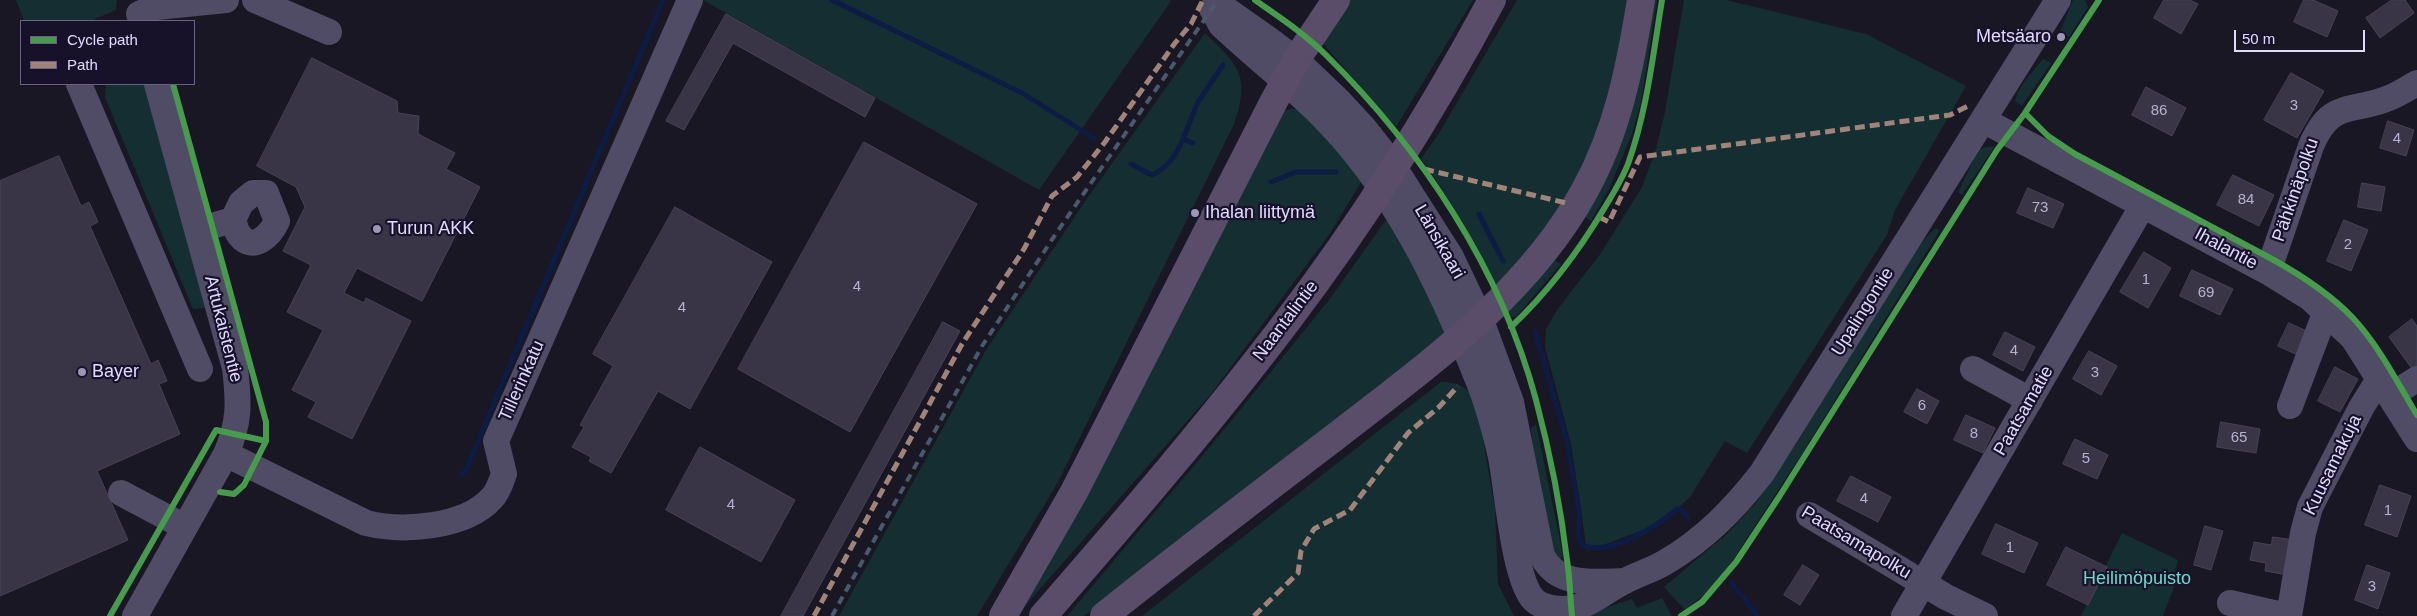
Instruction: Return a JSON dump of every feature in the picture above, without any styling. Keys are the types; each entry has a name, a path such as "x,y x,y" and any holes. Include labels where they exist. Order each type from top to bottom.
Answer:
{"main road":[{"path":"1003,616 1074,492 1290,71 1336,0"},
{"name":"Naantalintie","path":"1043,616 1231,394 1289,319 1350,233 1429,114 1492,0"},
{"path":"1104,616 1446,350 1521,279 1556,236 1588,184 1609,140 1621,103 1641,0"}],"street":[{"path":"139,12 156,7 226,0"},
{"path":"255,0 329,32"},
{"name":"Tillerinkatu","path":"226,454 366,523 383,527 414,528 442,522 465,515 482,507 493,498 504,474 496,441 690,0"},
{"name":"Upalingontie","path":"1520,573 1534,600 1542,605 1571,610 1593,602 1624,581 1663,564 1700,539 1722,521 1762,473 2058,0"},
{"name":"Länsikaari","path":"1204,4 1230,12 1290,71 1364,128 1390,161 1451,257 1480,318 1511,402 1542,556"},
{"name":"Länsikaari","path":"1290,71 1317,111 1374,178 1406,226 1432,271 1482,390 1498,447 1520,573"},
{"name":"Pähkinäpolku","path":"2268,272 2311,146 2317,131 2326,119 2339,111 2389,98 2417,83"},
{"path":"79,85 200,369"},
{"name":"Artukaistentie","path":"136,616 226,454 238,420 238,393 235,368 157,85"},
{"name":"Ihalantie","path":"1983,120 2268,272 2310,298 2353,338 2417,439"},
{"name":"Paatsamatie","path":"1904,616 2143,205"},
{"path":"197,230 233,220"},
{"path":"2290,406 2326,311"},
{"path":"1973,369 2030,400"},
{"path":"2385,388 2417,379"},
{"name":"Kuusamakuja","path":"2288,616 2302,532 2310,507 2361,408 2385,388"},
{"path":"122,492 185,527"},
{"name":"Paatsamapolku","path":"1809,515 1923,583 1985,616"},
{"name":"Upalingontie","path":"1542,556 1551,571 1568,579 1588,582 1624,581"},
{"path":"2230,603 2288,616"}],"green space":[{"path":"16,0 117,0 116,10 92,20 24,20"},
{"path":"703,0 1170,0 1171,1 1039,190"},
{"path":"1346,0 1473,0 1396,127 1319,39"},
{"path":"1517,0 1631,0 1599,136 1560,214 1500,285 1495,283 1461,220 1421,159 1438,135"},
{"path":"1650,0 1657,0 1641,102 1632,134 1609,189 1591,221 1584,216"},
{"path":"1684,0 1726,0 1866,34 1966,86 1895,210 1887,235 1747,453 1725,441 1690,497 1662,523 1587,551 1571,444 1545,347 1546,329 1557,310 1601,253 1642,187 1656,149 1665,112"},
{"path":"2073,0 2085,0 2088,7 2069,37 2060,32"},
{"path":"1205,33 1226,54 1238,73 1241,83 1241,94 1234,124 1057,484 977,616 839,616 986,350 1088,197"},
{"path":"2043,59 2051,63 2022,106 2015,101 2017,95 2023,84"},
{"path":"106,85 146,85 206,308 193,309 105,97"},
{"path":"1299,108 1363,179 1331,232 1211,394 1018,614 1280,115 1286,110"},
{"path":"1995,146 1962,195 1958,192 1978,151"},
{"path":"1388,217 1448,326 1442,341 1084,616 1067,616 1214,442 1329,300"},
{"path":"1935,228 1940,230 1803,452 1729,566 1710,590 1685,610 1664,587 1728,533 1758,500 1794,447 1915,250"},
{"path":"1554,260 1561,264 1516,317 1511,317 1507,307"},
{"path":"1441,382 1449,382 1465,389 1478,411 1495,509 1498,584 1514,616 1142,616"},
{"path":"1536,424 1563,555 1560,559 1554,552 1536,481 1531,428"},
{"name":"Heilimöpuisto","path":"2122,533 2178,560 2173,578 2174,587 2163,616 2081,616"},
{"path":"1662,598 1672,616 1579,616 1632,599 1637,608"}],"building":[{"path":"2164,0 2190,0 2198,4 2181,34 2154,18"},
{"path":"2304,0 2313,0 2338,11 2327,37 2294,22"},
{"path":"2392,0 2405,0 2414,13 2380,38 2366,18"},
{"path":"726,14 875,98 865,117 733,43 684,130 666,121"},
{"name":"Turun AKK","path":"312,58 397,101 398,113 419,116 418,134 455,153 446,169 480,187 422,301 357,268 344,293 364,303 366,298 411,321 352,439 308,417 316,402 292,390 323,330 287,312 311,265 283,251 305,207 296,187 257,166"},
{"path":"2291,73 2324,91 2297,138 2264,120"},
{"path":"2146,87 2186,108 2172,136 2132,115"},
{"path":"2388,121 2414,130 2406,156 2380,148"},
{"path":"864,142 977,204 850,432 738,369"},
{"name":"Bayer","path":"59,156 81,206 89,202 98,222 90,226 151,364 158,360 167,381 159,384 180,434 97,471 128,540 0,596 0,181"},
{"path":"2233,175 2274,195 2259,226 2217,205"},
{"path":"2362,183 2385,187 2381,211 2358,207"},
{"path":"2028,188 2064,204 2053,228 2017,213"},
{"path":"675,207 772,262 690,409 658,391 611,473 589,461 591,457 572,447 584,427 580,425 613,366 593,354"},
{"path":"2344,220 2368,230 2351,271 2327,261"},
{"path":"2144,252 2171,268 2148,308 2120,292"},
{"path":"2192,270 2233,289 2220,315 2180,296"},
{"path":"2412,319 2417,326 2417,367 2413,370 2389,337"},
{"path":"943,322 960,331 803,616 781,616"},
{"path":"2289,323 2311,333 2300,356 2278,346"},
{"path":"2005,332 2035,347 2023,371 1993,355"},
{"path":"2089,351 2117,366 2101,395 2073,379"},
{"path":"2335,367 2358,379 2340,412 2318,401"},
{"path":"1917,389 1939,401 1927,424 1904,412"},
{"path":"1966,415 1995,428 1983,453 1954,440"},
{"path":"2221,422 2260,429 2256,453 2217,447"},
{"path":"2075,439 2108,455 2097,479 2063,464"},
{"path":"700,447 795,500 761,562 666,510"},
{"path":"1851,476 1891,497 1878,522 1837,501"},
{"path":"2380,485 2411,496 2397,537 2365,525"},
{"path":"1996,524 2038,543 2024,573 1982,554"},
{"path":"2205,526 2223,531 2211,570 2194,565"},
{"path":"2273,537 2294,540 2288,575 2265,571 2266,563 2250,560 2254,542 2271,545"},
{"path":"2066,547 2107,567 2088,605 2047,585"},
{"path":"1803,565 1819,575 1800,605 1784,595"},
{"path":"2367,565 2390,573 2378,609 2355,600"}],"waterway":[{"path":"461,475 466,470 663,0"},
{"path":"832,0 1022,93 1094,138"},
{"path":"1183,139 1198,102 1223,65"},
{"path":"1131,164 1152,175 1171,160 1183,139 1193,143"},
{"path":"1271,182 1296,172 1336,172"},
{"path":"1479,214 1503,261"},
{"path":"1535,332 1567,442 1579,510 1579,538 1584,546 1595,548 1607,547 1633,538 1658,524 1677,509 1682,510 1688,518"},
{"path":"1732,583 1758,616"}],"railway":[{"path":"832,616 982,346 1057,232 1218,0"}],"marked path":[{"path":"814,616 962,344 1024,249 1052,196 1077,177 1105,142 1175,43 1191,24 1203,0"},
{"path":"1599,217 1609,222 1640,157 1950,115 1970,105"},
{"path":"1424,169 1566,203"},
{"path":"1254,616 1298,573 1301,551 1314,529 1350,510 1408,433 1439,407 1458,386"}],"cycle path":[{"path":"1255,0 1309,40 1361,92 1425,171 1454,214 1479,258 1502,304 1521,351 1536,400 1550,459 1561,520 1569,574 1572,616"},
{"path":"1511,327 1538,300 1574,255 1626,170 1635,144 1645,103 1662,0"},
{"path":"1681,616 1702,602 1736,562 1779,497 1997,150 2025,113 2099,0"},
{"path":"173,85 266,422 266,441 244,485 234,494 220,492"},
{"path":"2025,113 2048,136 2075,154 2272,259 2325,293 2353,318 2371,340 2417,415"},
{"path":"110,616 216,430 266,441"}],"place":[{"name":"Metsäaro","path":"2061,37"},
{"name":"Ihalan liittymä","path":"1195,213"},
{"name":"Turun AKK","path":"377,229"},
{"name":"Bayer","path":"82,372"}]}
